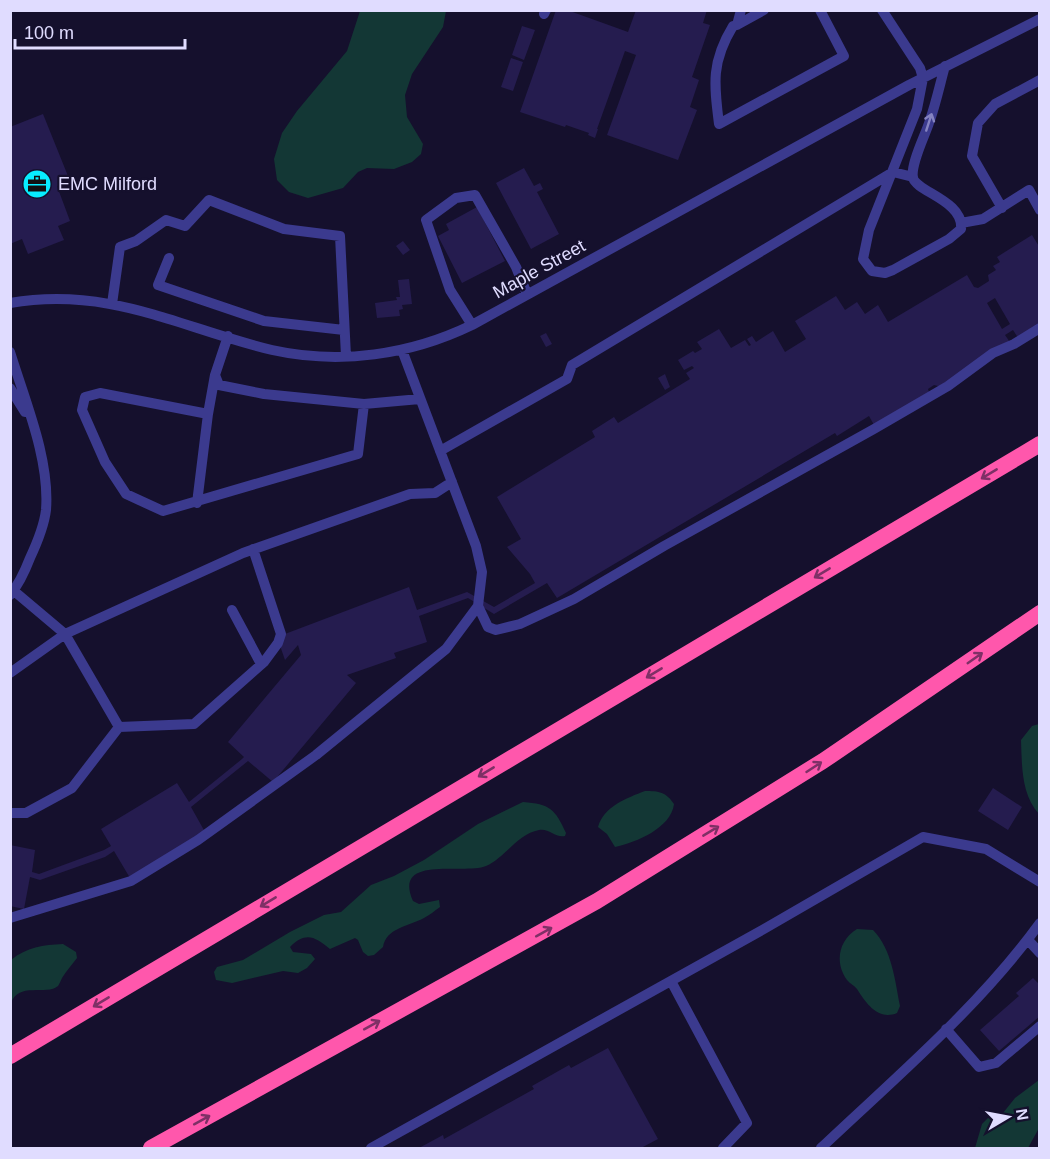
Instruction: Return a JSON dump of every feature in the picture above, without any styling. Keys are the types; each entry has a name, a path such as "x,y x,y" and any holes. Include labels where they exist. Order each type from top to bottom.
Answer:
{"highway":[{"path":"10,1056 1040,444"},
{"path":"151,1149 597,901 823,761 1040,613"}],"street":[{"path":"736,25 741,10"},
{"path":"764,10 734,26 724,42 717,62 714,94 719,124 844,56 820,10"},
{"path":"882,10 915,58 923,78 917,109 869,230 863,254 865,264 872,271 881,273 893,270 955,235 961,229 958,215 937,196 916,183 913,177 913,168 930,121 945,66"},
{"name":"Maple Street","path":"10,303 58,298 112,304 160,315 258,346 290,353 346,356 402,350 439,340 472,325 945,66 1040,19"},
{"path":"1002,208 972,156 978,123 995,104 1040,80"},
{"path":"440,451 567,379 572,365 893,172 913,177"},
{"path":"961,223 983,219 1029,190 1040,210"},
{"path":"472,325 450,290 426,220 456,198 475,195 516,267 528,294"},
{"path":"112,304 120,247 136,241 166,220 185,226 209,200 284,229 340,236 346,356"},
{"path":"169,258 158,285 264,321 344,330"},
{"path":"478,606 488,627 496,630 520,624 574,599 948,386 993,353 1014,344 1040,328"},
{"path":"197,503 215,375 228,336"},
{"path":"10,918 131,881 198,840 316,755 446,649 478,606 482,572 476,546 402,350"},
{"path":"10,352 33,425 43,471 45,512 37,543 12,593 64,634 119,727"},
{"path":"215,375 219,385 252,392 364,404 420,399"},
{"path":"10,388 33,425"},
{"path":"208,414 100,393 86,397 82,410 105,462 126,494 163,511 197,503 358,454 364,404"},
{"path":"10,673 64,634 253,549 410,494 435,494 452,482"},
{"path":"119,727 194,724 261,664 278,643 281,634 253,549"},
{"path":"232,610 261,664"},
{"path":"10,813 26,813 72,788 119,727"},
{"path":"371,1149 923,837 986,849 1040,882"},
{"path":"821,1149 966,1010 1040,924"},
{"path":"1028,940 1040,953"},
{"path":"671,981 747,1123 723,1149"},
{"path":"946,1029 979,1067 996,1063 1040,1026"}],"green space":[{"path":"360,11 446,11 443,27 412,74 405,95 407,117 423,144 421,154 412,162 394,169 367,168 358,172 343,188 308,198 289,192 277,180 274,159 282,133 297,111 347,51"},
{"path":"1040,724 1039,814 1026,789 1022,770 1021,740 1032,726"},
{"path":"645,791 658,792 668,797 674,804 672,813 652,833 615,847 607,834 598,827 601,820 617,804"},
{"path":"523,802 540,804 551,809 562,825 565,836 558,836 546,830 531,832 486,866 433,869 412,877 409,886 413,901 419,904 439,900 440,907 424,918 393,932 383,947 374,955 368,956 363,952 355,938 330,949 320,941 306,937 290,947 293,952 311,954 315,959 307,968 298,973 283,971 232,983 216,980 214,972 217,967 243,960 324,915 341,912 371,885 424,860 478,824"},
{"path":"857,929 873,930 885,946 892,966 900,1006 897,1013 884,1015 878,1013 864,1000 843,973 840,959 842,945"},
{"path":"63,944 76,952 77,958 58,986 53,989 19,993 11,1004 11,960 23,952 36,948"},
{"path":"1039,1080 1039,1128 1028,1148 975,1148 982,1124 990,1116 1003,1113 1015,1098"}],"building":[{"path":"556,10 567,10 628,32 636,10 707,10 703,23 710,25 692,77 699,80 690,107 697,110 678,160 607,135 636,55 625,51 595,138 588,135 589,133 566,125 565,127 520,112"},
{"path":"522,26 535,30 524,60 512,55"},
{"path":"511,58 523,62 513,91 501,87"},
{"name":"EMC Milford","path":"43,114 70,181 57,186 70,221 58,226 64,240 28,254 22,239 10,244 10,127"},
{"path":"524,168 534,186 540,183 543,189 537,192 559,234 531,249 496,183"},
{"path":"477,207 505,261 462,283 438,236 449,230 446,224"},
{"path":"1032,235 1040,248 1040,330 1020,341 1013,330 1005,335 1012,345 942,387 934,385 928,389 929,392 874,425 869,416 837,436 835,433 557,598 547,583 494,614 468,598 419,616 427,642 394,653 396,658 347,675 356,683 273,782 248,761 191,807 205,832 130,878 114,851 105,857 40,880 30,877 24,909 10,906 10,845 35,850 32,872 39,874 104,850 111,846 101,829 177,783 189,802 244,757 228,742 301,655 298,645 285,660 277,637 409,587 417,610 467,592 494,607 535,583 507,547 521,539 497,497 595,437 592,431 614,417 618,423 690,379 686,373 694,368 692,366 684,370 678,360 693,351 695,353 702,349 697,342 719,329 731,348 745,340 749,346 751,345 747,339 752,336 756,342 773,331 785,352 806,339 795,321 836,296 845,310 857,302 865,314 878,305 888,322 967,275 974,287 978,288 989,281 988,275 996,270 993,266 1000,262 997,257","holes":["995,298 1010,324 1002,329 987,303"]},
{"path":"403,241 410,250 403,255 396,246"},
{"path":"409,279 412,304 402,305 403,309 399,310 400,316 377,318 375,303 397,300 396,297 400,297 398,280"},
{"path":"546,333 552,344 546,347 540,336"},
{"path":"665,374 670,387 665,390 658,378"},
{"path":"993,788 1022,807 1008,830 978,811"},
{"path":"1033,978 1040,985 1040,1016 999,1051 980,1030 1019,996 1016,993"},
{"path":"608,1048 658,1139 641,1148 419,1148 443,1135 444,1139 534,1089 532,1086 569,1065 571,1068"}],"place":[{"name":"EMC Milford","path":"37,184"}]}
